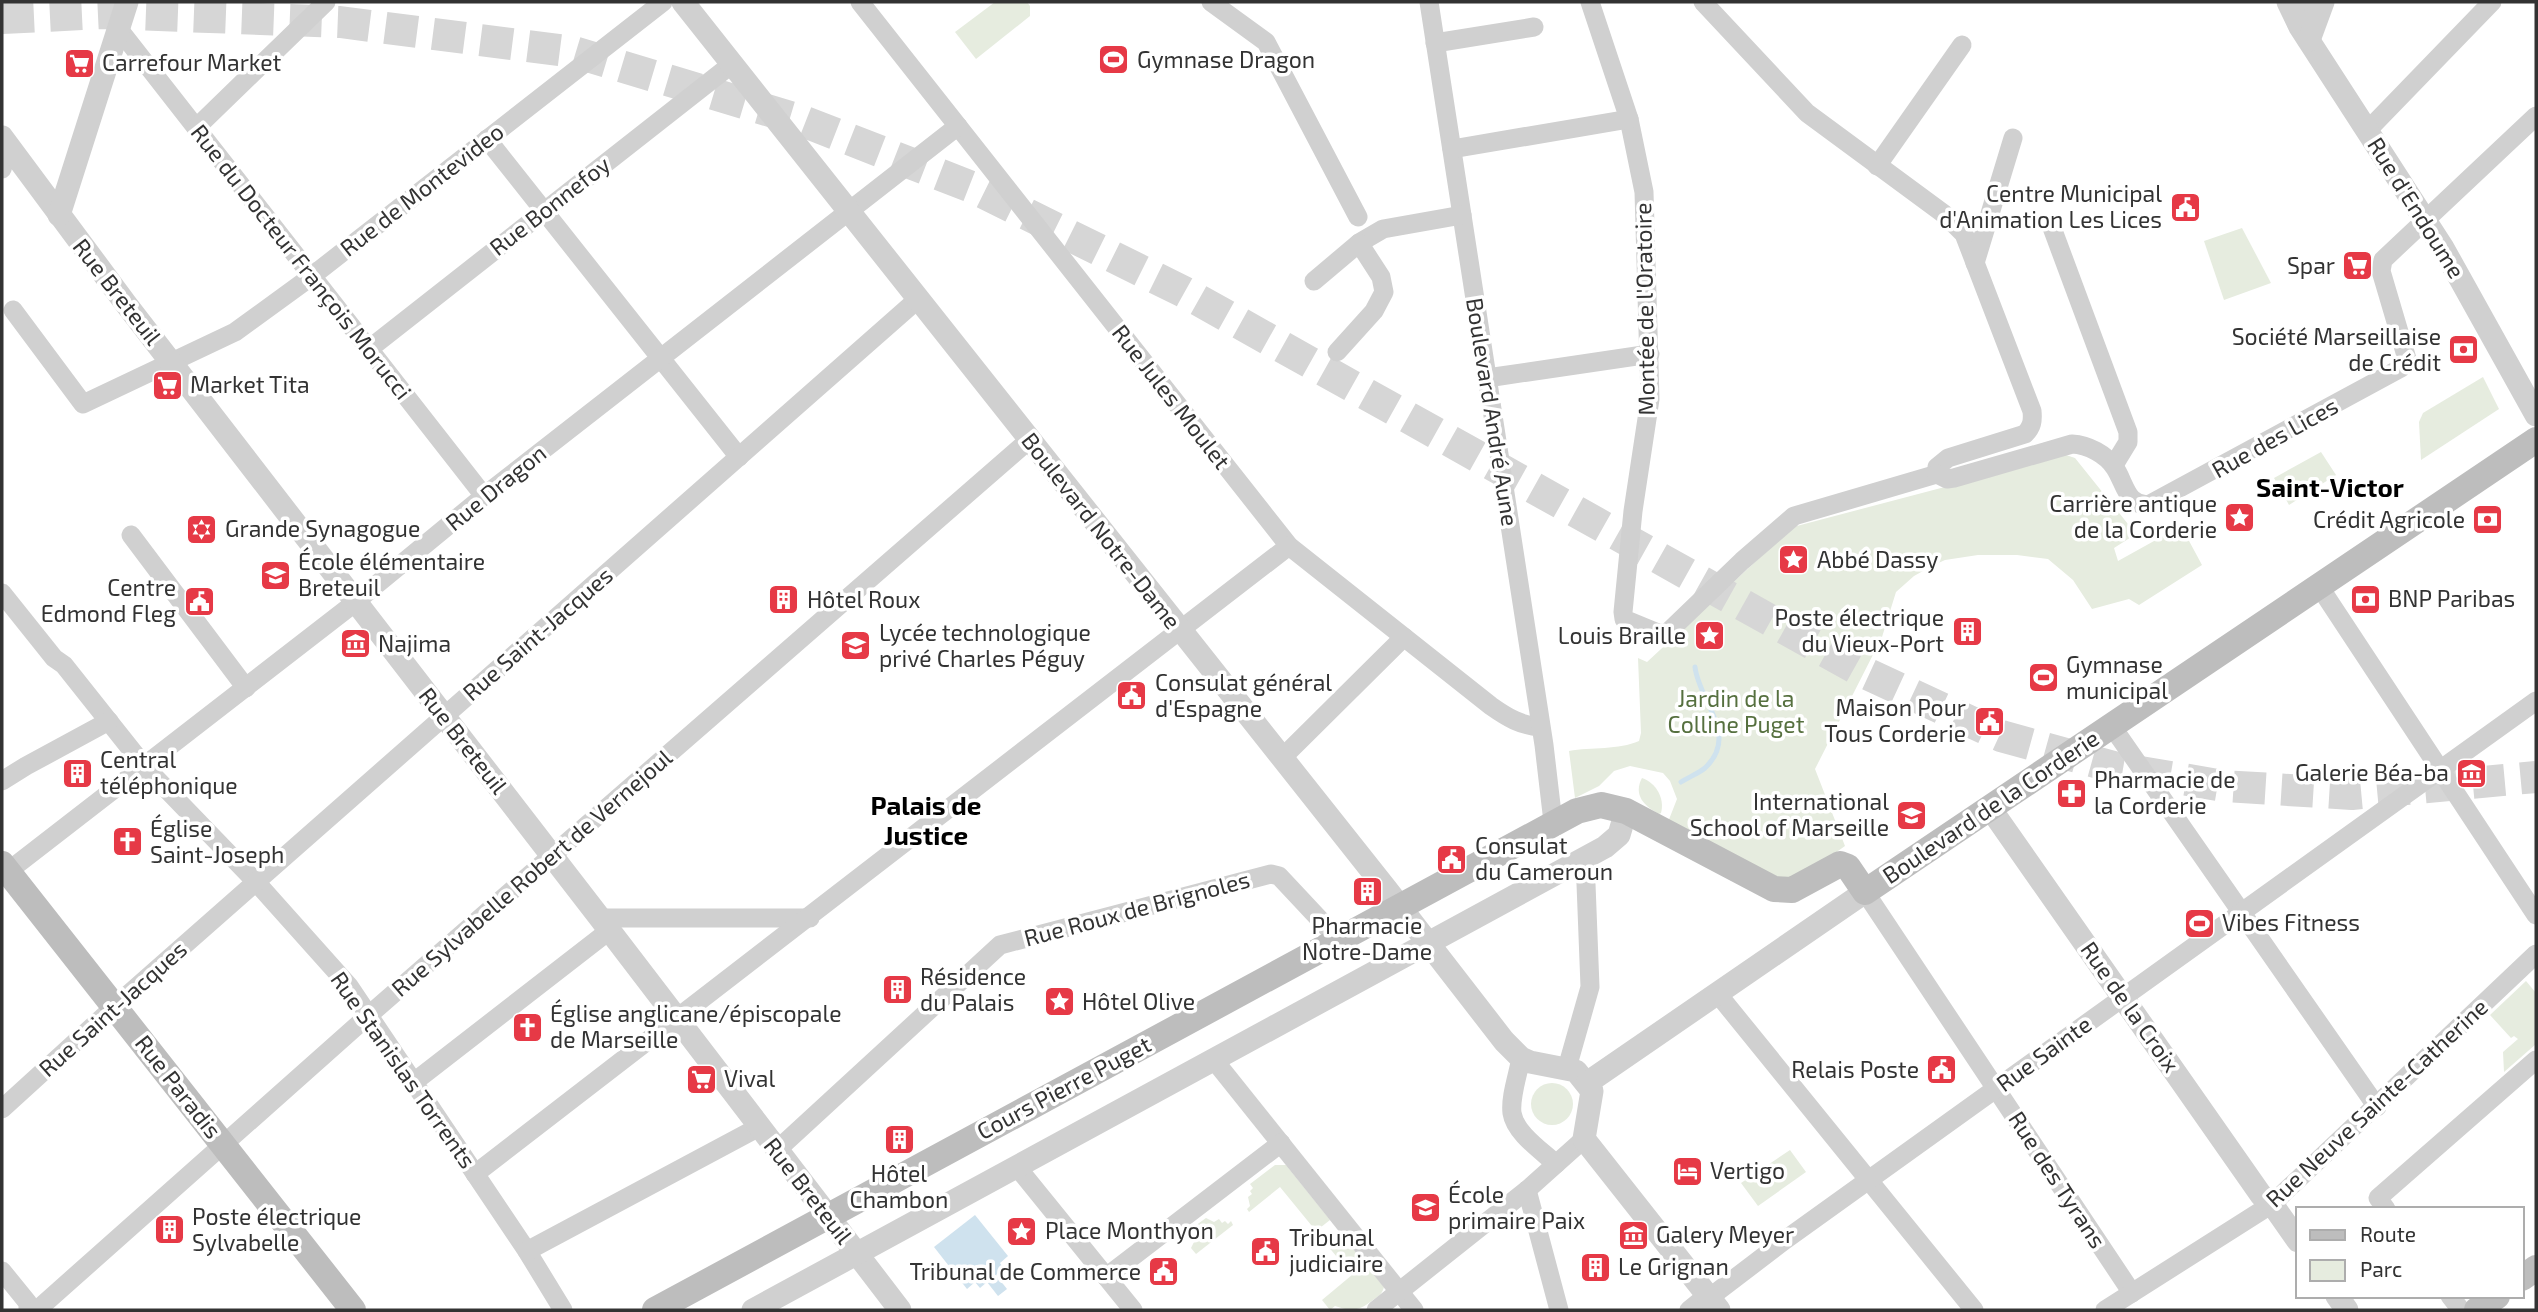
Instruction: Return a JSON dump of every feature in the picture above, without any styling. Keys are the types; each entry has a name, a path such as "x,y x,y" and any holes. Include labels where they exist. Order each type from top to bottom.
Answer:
{"main road":[{"name":"Boulevard de la Corderie","path":"1865,892 2536,440"},
{"name":"Cours Pierre Puget","path":"655,1310 1553,822 1590,806 1611,806 1626,811 1773,889 1792,890 1840,864 1848,867 1865,892"},
{"name":"Rue Paradis","path":"4,871 353,1310"},
{"path":"2477,1310 2494,1298"}],"street":[{"path":"59,215 127,2"},
{"path":"195,128 326,2"},
{"name":"Rue de Montevideo","path":"13,310 83,404 172,363 235,332 312,276 663,2"},
{"name":"Boulevard Notre-Dame","path":"683,2 1504,1041 1521,1058"},
{"name":"Rue Jules Moulet","path":"860,2 1289,546 1510,719 1524,726 1540,727"},
{"path":"1211,2 1266,42 1358,217"},
{"name":"Boulevard André Aune","path":"1429,2 1553,822"},
{"name":"Montée de l'Oratoire","path":"1590,2 1629,119 1644,192 1650,399 1633,512 1624,618 1658,633 1667,634 1750,554 1794,516 1937,474"},
{"path":"1703,2 1807,113 1956,224 1964,234 2032,411 2033,420 2025,434 1948,458 1937,467 1937,474"},
{"name":"Rue d'Endoume","path":"2288,2 2304,34 2425,220 2536,415"},
{"path":"2304,34 2306,2"},
{"path":"2304,34 2323,2"},
{"path":"2368,130 2493,2"},
{"path":"1435,43 1534,27"},
{"name":"Rue du Docteur François Morucci","path":"118,29 484,496"},
{"path":"1877,166 1962,46"},
{"name":"Rue Bonnefoy","path":"369,349 732,64"},
{"path":"2425,220 2536,116"},
{"path":"1451,149 1629,119"},
{"name":"Rue Dragon","path":"4,871 145,767 355,603 484,496 958,126"},
{"path":"1975,263 2013,138"},
{"path":"487,139 739,457"},
{"path":"2,169 5,142"},
{"name":"Rue Breteuil","path":"5,142 355,603 900,1310"},
{"path":"1314,281 1359,243 1383,229 1462,215"},
{"name":"Rue des Lices","path":"1937,474 1947,479 1954,478 2072,444 2084,444 2114,465 2130,499 2135,503 2142,506 2159,502 2405,364 2407,359 2394,322 2381,265 2425,220"},
{"path":"2051,225 2128,432 2128,442 2114,465"},
{"path":"1337,352 1374,311 1384,292 1381,277 1359,243"},
{"name":"Rue Saint-Jacques","path":"2,1109 114,1007 918,299"},
{"path":"1487,379 1650,354"},
{"name":"Rue Sylvabelle Robert de Vernejoul","path":"37,1310 369,1015 1029,439"},
{"path":"131,535 246,688"},
{"path":"475,1174 1289,546"},
{"path":"2319,586 2536,915"},
{"name":"Rue Stanislas Torrents","path":"2,593 54,658 64,665 145,767 257,883 349,986 527,1251 563,1310"},
{"path":"1282,758 1404,637"},
{"name":"Rue Sainte","path":"1689,1310 1705,1297 1714,1304 1869,1180 2536,701"},
{"path":"2,781 109,721"},
{"path":"2111,725 2377,1107"},
{"name":"Rue de la Croix","path":"1990,808 2261,1195 2272,1204 2296,1238"},
{"name":"Cours Pierre Puget","path":"753,1310 1585,858 1619,835 1626,811"},
{"path":"1567,1068 1590,987 1585,858"},
{"name":"Rue Roux de Brignoles","path":"777,1150 1000,945 1271,874 1279,876 1338,939"},
{"name":"Boulevard de la Corderie","path":"1587,1083 1865,892"},
{"name":"Rue des Tyrans","path":"1865,892 2132,1293"},
{"path":"414,1082 605,924 810,918"},
{"name":"Rue Neuve Sainte-Catherine","path":"2105,1310 2272,1204 2536,954"},
{"path":"1717,993 1974,1310"},
{"path":"1376,1310 1527,1190 1584,1139 1592,1091 1587,1083 1576,1071 1521,1058 1512,1117 1517,1127 1556,1164"},
{"path":"1214,1060 1414,1310"},
{"path":"2385,1207 2378,1198 2536,1060"},
{"path":"527,1251 759,1127"},
{"path":"1584,1139 1714,1304"},
{"path":"1106,1277 1282,1143"},
{"path":"1017,1167 1133,1310"},
{"path":"1527,1190 1559,1310"},
{"path":"2,1271 28,1303 27,1310"}],"green space":[{"path":"995,2 1027,2 1030,16 976,59 955,32"},
{"path":"2242,228 2271,283 2224,300 2204,241"},
{"path":"2483,377 2499,409 2421,460 2419,422 2423,413"},
{"path":"2321,452 2336,475 2289,505 2274,478"},
{"name":"Jardin de la Colline Puget","path":"2066,455 2075,458 2136,534 2114,548 2118,561 2181,526 2202,565 2139,605 2129,599 2092,609 2073,580 2048,559 2017,555 1978,555 1945,560 1914,576 1896,592 1882,637 1815,769 1845,846 1800,878 1788,882 1668,822 1677,799 1670,781 1663,773 1630,766 1614,771 1599,786 1575,798 1569,751 1614,747 1639,741 1638,658 1647,662 1793,527"},
{"path":"1642,778 1651,783 1658,792 1662,802 1661,813 1645,804 1639,795"},
{"path":"2526,981 2536,993 2536,1044 2504,1072 2503,1052 2518,1039 2514,1036 2511,1038 2490,1015"},
{"path":"1552,1083 1567,1089 1573,1104 1567,1119 1552,1125 1537,1119 1531,1104 1537,1089"},
{"path":"1790,1150 1806,1172 1758,1206 1741,1183"},
{"path":"1275,1165 1286,1165 1330,1220 1316,1231 1280,1187 1249,1212 1248,1197 1253,1188 1250,1184"},
{"path":"1206,1218 1214,1222 1219,1219 1228,1224 1231,1221 1233,1225 1196,1254 1191,1248 1195,1240 1188,1231"},
{"path":"1341,1234 1384,1287 1379,1296 1359,1308 1351,1310 1335,1306 1330,1310 1322,1300 1352,1275 1327,1245"}],"water":[{"path":"975,1215 1008,1256 1000,1263 1004,1269 996,1275 1007,1289 998,1296 987,1282 980,1288 975,1282 967,1289 934,1247"}],"waterway":[{"path":"1681,782 1705,768 1715,756 1719,743 1715,718 1695,667"}],"tunnel":[{"path":"2,18 105,13 340,22 574,52 800,120 974,188 1184,292 1859,670 2001,736 2117,768 2224,786 2352,794 2536,777"}],"place":[{"name":"Gymnase Dragon","path":"1114,60"},
{"name":"Carrefour Market","path":"79,63"},
{"name":"Centre Municipal d'Animation Les Lices","path":"2185,207"},
{"name":"Spar","path":"2358,266"},
{"name":"Société Marseillaise de Crédit","path":"2464,350"},
{"name":"Market Tita","path":"167,385"},
{"name":"Carrière antique de la Corderie","path":"2240,517"},
{"name":"Crédit Agricole","path":"2488,520"},
{"name":"Grande Synagogue","path":"202,529"},
{"name":"Abbé Dassy","path":"1794,560"},
{"name":"École élémentaire Breteuil","path":"275,575"},
{"name":"BNP Paribas","path":"2365,599"},
{"name":"Hôtel Roux","path":"784,600"},
{"name":"Centre Edmond Fleg","path":"199,601"},
{"name":"Poste électrique du Vieux-Port","path":"1967,631"},
{"name":"Louis Braille","path":"1709,636"},
{"name":"Najima","path":"355,644"},
{"name":"Lycée technologique privé Charles Péguy","path":"856,646"},
{"name":"Gymnase municipal","path":"2043,678"},
{"name":"Consulat général d'Espagne","path":"1132,696"},
{"name":"Maison Pour Tous Corderie","path":"1989,721"},
{"name":"Central téléphonique","path":"77,773"},
{"name":"Galerie Béa-ba","path":"2472,773"},
{"name":"Pharmacie de la Corderie","path":"2071,793"},
{"name":"International School of Marseille","path":"1912,815"},
{"name":"Église Saint-Joseph","path":"127,842"},
{"name":"Consulat du Cameroun","path":"1452,859"},
{"name":"Pharmacie Notre-Dame","path":"1367,892"},
{"name":"Vibes Fitness","path":"2199,923"},
{"name":"Résidence du Palais","path":"897,990"},
{"name":"Hôtel Olive","path":"1059,1002"},
{"name":"Église anglicane/épiscopale de Marseille","path":"527,1027"},
{"name":"Relais Poste","path":"1942,1070"},
{"name":"Vival","path":"701,1079"},
{"name":"Hôtel Chambon","path":"899,1140"},
{"name":"Vertigo","path":"1687,1171"},
{"name":"École primaire Paix","path":"1425,1208"},
{"name":"Poste électrique Sylvabelle","path":"169,1230"},
{"name":"Place Monthyon","path":"1022,1231"},
{"name":"Galery Meyer","path":"1633,1235"},
{"name":"Tribunal judiciaire","path":"1266,1251"},
{"name":"Le Grignan","path":"1595,1267"},
{"name":"Tribunal de Commerce","path":"1164,1272"}],"district":[{"name":"Saint-Victor","path":"2330,488"},
{"name":"Palais de Justice","path":"926,821"}]}
